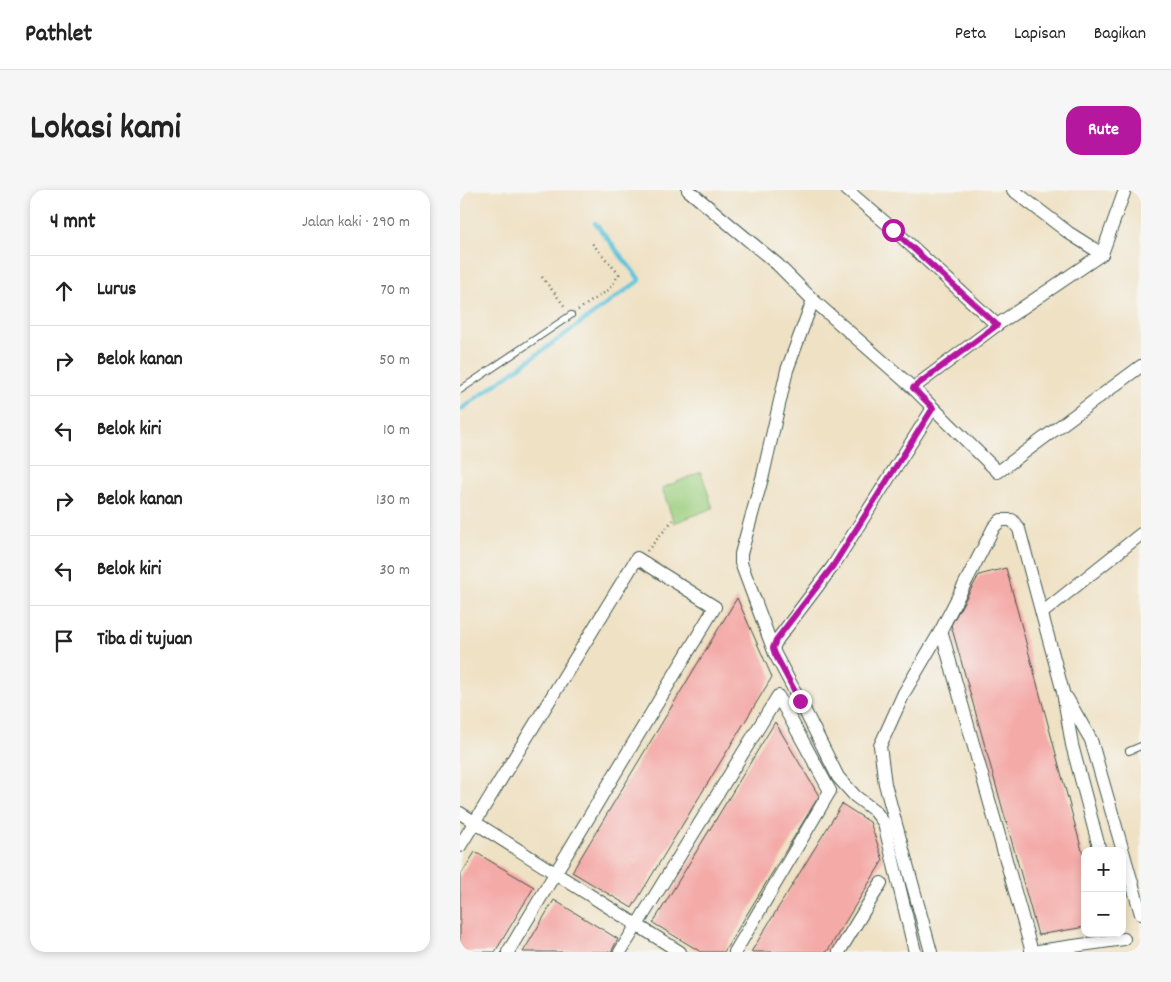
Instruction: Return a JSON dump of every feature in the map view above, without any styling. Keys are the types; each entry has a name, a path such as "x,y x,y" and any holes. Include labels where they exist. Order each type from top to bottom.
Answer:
{"street":[{"path":"688,190 777,264 813,300 913,388 998,472 1141,366"},
{"path":"847,190 997,325"},
{"path":"1014,190 1069,233 1102,254"},
{"path":"913,388 997,325 1102,254 1125,190"},
{"path":"813,300 787,370 763,475 741,554 741,563 773,648 838,777 855,796 875,811 884,823 915,952"},
{"path":"773,648 776,640 833,566 933,408"},
{"path":"931,952 885,784 880,746 904,693 941,630 994,527 1001,520 1012,520 1019,529 1063,692 1072,745 1099,847"},
{"path":"1042,614 1141,534"},
{"path":"460,846 637,558 716,607 508,952"},
{"path":"941,630 1031,952 1117,937"},
{"path":"1063,692 1091,740 1141,914"},
{"path":"620,952 778,696 830,791 735,952"},
{"path":"460,813 680,952"},
{"path":"839,952 881,883"},
{"path":"1123,937 1128,952"}],"lane":[{"path":"460,390 571,315"},
{"path":"1129,751 1141,746"}],"path":[{"path":"542,278 571,315 610,289 619,274 590,241"},
{"path":"640,560 673,520"}],"green space":[{"path":"701,472 713,508 674,523 662,488"}],"building":[{"path":"1006,568 1081,847 1081,928 1038,935 951,625 979,575"},
{"path":"737,598 772,677 632,908 572,872"},
{"path":"775,722 819,796 724,952 701,952 653,923"},
{"path":"842,804 870,822 883,860 827,952 751,952"},
{"path":"475,852 534,887 495,952 460,952 460,876"},
{"path":"554,900 618,939 611,952 523,952"}],"waterway":[{"path":"460,410 640,280 595,223"}],"route":[{"path":"800,701 775,654 773,648 776,640 833,566 933,408 913,388 997,325 893,230"}]}
